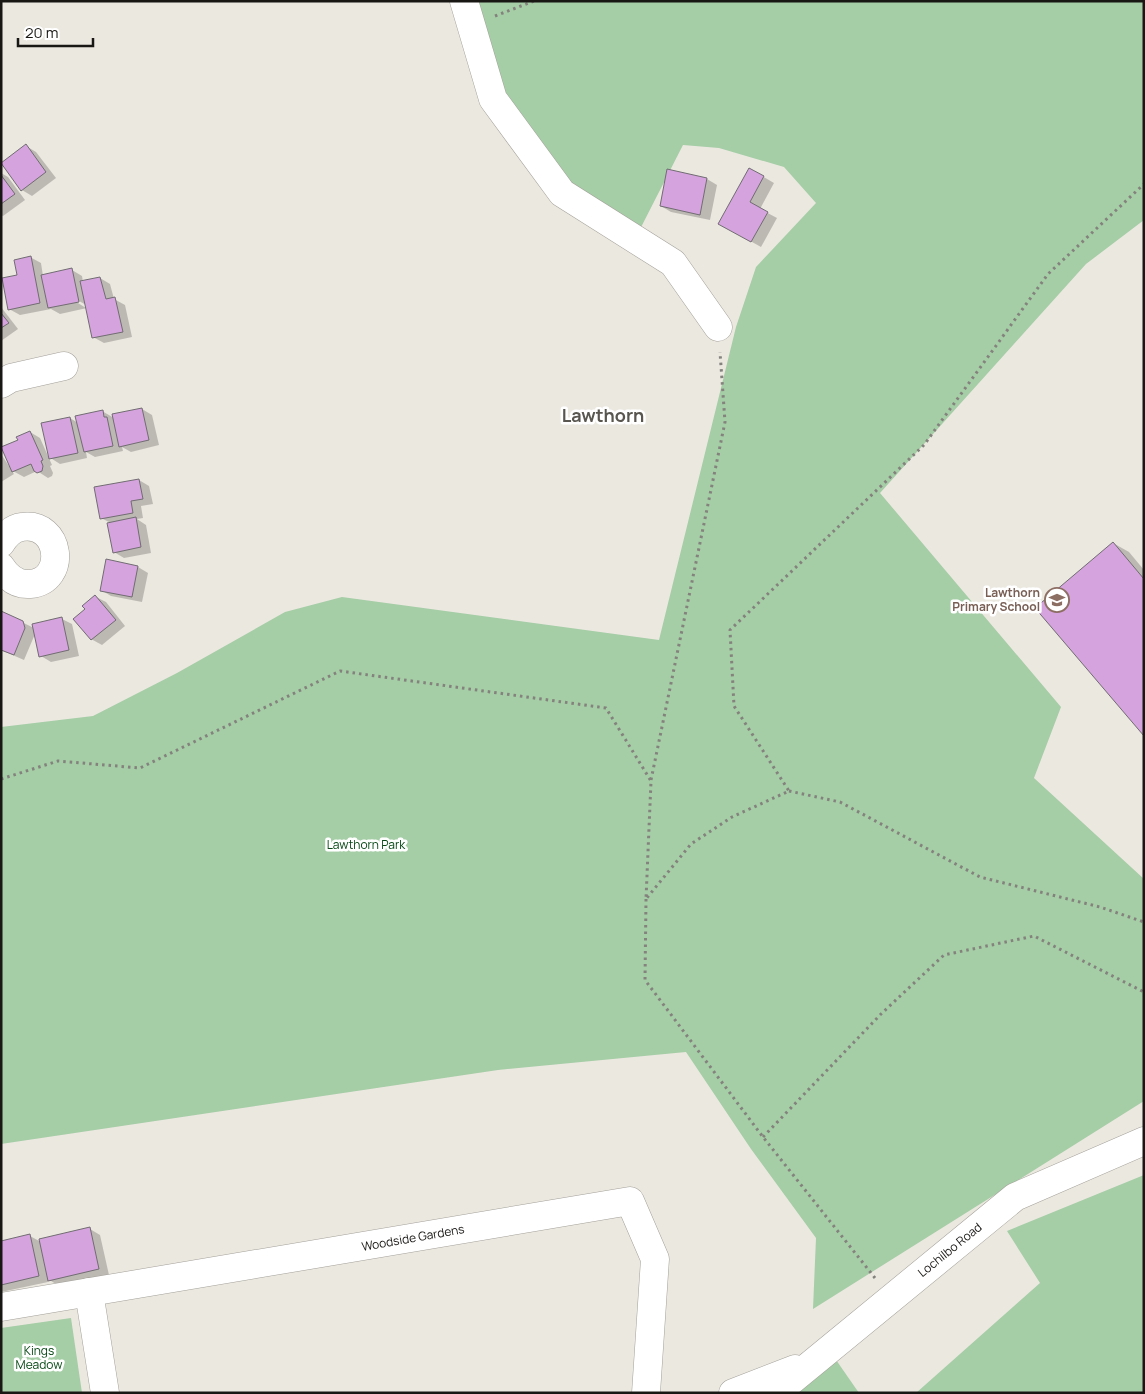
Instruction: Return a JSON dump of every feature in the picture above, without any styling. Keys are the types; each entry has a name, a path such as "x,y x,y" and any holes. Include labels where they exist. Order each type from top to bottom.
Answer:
{"street":[{"path":"468,13 493,99 562,193 673,263 718,327"},
{"path":"1,384 11,378 64,366"},
{"path":"1,568 12,580 31,584 40,581 48,575 53,568 56,558 52,540 38,528 19,527 2,539"},
{"name":"Lochilbo Road","path":"776,1393 1016,1197 1144,1141"},
{"name":"Woodside Gardens","path":"1,1307 630,1201 655,1258 646,1393"},
{"path":"89,1292 105,1393"},
{"path":"733,1393 814,1362"}],"path":[{"path":"468,13 534,1"},
{"path":"789,791 734,706 730,630 924,445 1048,274 1144,184"},
{"path":"718,327 725,422 651,781 645,980 763,1137 891,1298"},
{"path":"1,779 58,761 140,768 340,672 606,708 651,781"},
{"path":"646,899 691,844 732,817 789,791 840,802 980,877 1100,907 1144,922"},
{"path":"763,1137 881,1014 944,955 1034,936 1144,992"}],"green space":[{"name":"Lawthorn Park","path":"464,1 1144,1 1144,220 1086,264 880,493 1061,707 1034,778 1144,879 1144,1101 813,1309 816,1238 751,1149 686,1052 498,1070 1,1144 1,727 93,716 177,673 285,612 342,597 659,640 736,327 756,267 816,203 784,167 719,148 683,145 635,239 562,193 493,99"},
{"path":"1144,1175 1144,1393 916,1393 1040,1283 1007,1231"},
{"name":"Kings Meadow","path":"71,1318 82,1393 1,1393 1,1328"},
{"path":"834,1357 859,1393 795,1393"}],"building":[{"path":"26,144 46,172 21,191 1,163"},
{"path":"749,168 764,176 750,202 768,212 751,242 718,224"},
{"path":"667,169 707,178 700,215 660,206"},
{"path":"1,175 15,194 1,204"},
{"path":"31,256 40,303 8,310 2,278 17,275 14,260"},
{"path":"72,268 79,302 48,308 41,275"},
{"path":"100,277 106,299 115,297 123,332 92,338 80,281"},
{"path":"1,313 9,323 1,328"},
{"path":"142,408 149,440 119,447 112,414"},
{"path":"103,410 104,417 107,417 113,446 84,452 75,416"},
{"path":"70,417 78,453 49,459 41,423"},
{"path":"30,431 43,460 41,461 42,471 37,473 31,464 12,472 1,447 18,440 16,437"},
{"path":"139,479 143,499 131,501 133,513 100,519 94,487"},
{"path":"136,517 141,547 113,553 107,523"},
{"name":"Lawthorn Primary School","path":"1113,542 1144,579 1144,736 1035,608"},
{"path":"106,559 138,566 132,597 100,591"},
{"path":"95,595 116,620 91,640 73,619 85,609 82,606"},
{"path":"1,611 23,621 25,628 14,655 1,650"},
{"path":"62,617 69,650 39,657 32,624"},
{"path":"90,1227 99,1269 48,1281 39,1239"},
{"path":"30,1234 39,1276 1,1285 1,1241"}],"place":[{"name":"Lawthorn Primary School","path":"1057,600"}],"district":[{"name":"Lawthorn","path":"603,416"}]}
